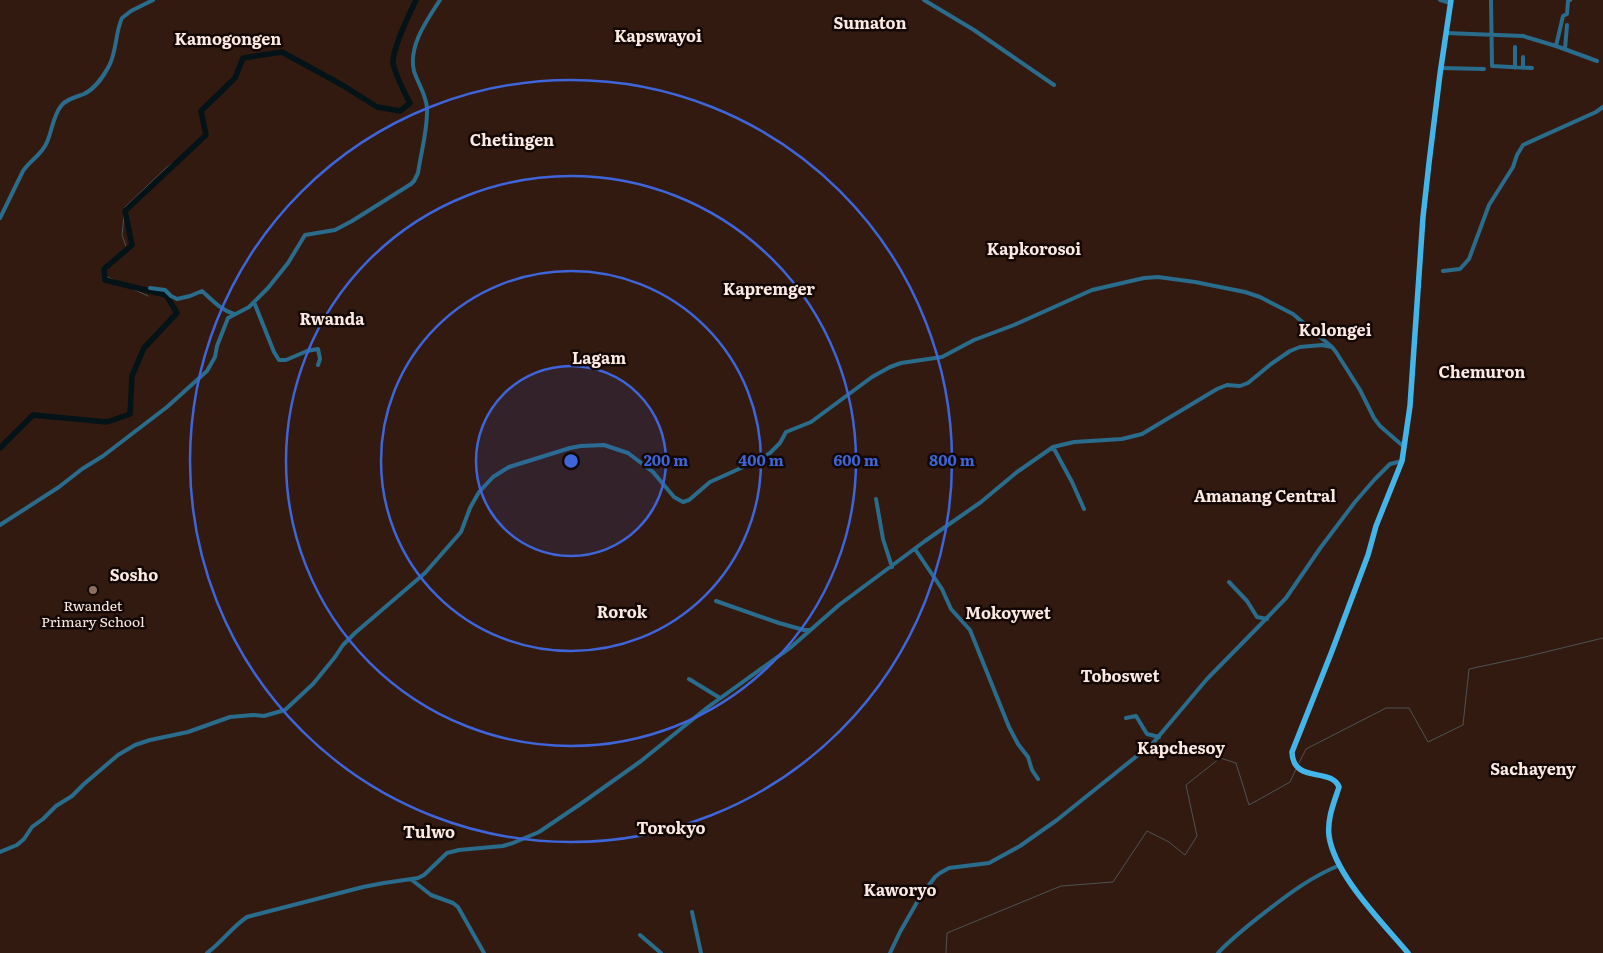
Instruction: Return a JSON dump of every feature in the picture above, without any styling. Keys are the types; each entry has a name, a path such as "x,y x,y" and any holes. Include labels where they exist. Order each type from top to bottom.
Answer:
{"main road":[{"path":"1408,953 1359,896 1340,865 1332,846 1329,828 1332,806 1340,787 1334,780 1300,770 1294,763 1292,752 1332,651 1368,555 1376,526 1402,461 1410,406 1428,172 1451,2"}],"street":[{"path":"0,218 26,166 42,152 60,106 96,86 113,57 122,18 131,11 153,0"},
{"path":"0,525 59,487 116,446 167,407 207,371 215,356 228,318 254,302 288,264 305,235 329,232 341,228 394,196 414,181 418,173 427,114 425,97 414,71 413,54 424,26 440,0"},
{"path":"924,0 974,30 1054,85"},
{"path":"1440,0 1451,2"},
{"path":"1491,0 1492,66 1532,68"},
{"path":"1556,46 1563,16 1567,14 1568,1 1570,0"},
{"path":"1565,49 1567,25"},
{"path":"1446,33 1523,36 1597,61"},
{"path":"1515,47 1515,68"},
{"path":"1523,57 1523,68"},
{"path":"1441,68 1484,69"},
{"path":"1444,271 1460,269 1469,259 1489,205 1513,167 1523,145 1596,112 1603,107"},
{"path":"0,852 17,845 32,827 56,806 72,796 118,755 136,745 188,732 230,717 264,716 285,710 313,684 355,633 426,573 461,532 470,508 479,492 493,477 509,466 570,448 604,446 628,454 656,476 674,498 683,502 689,500 710,482 761,459 780,443 782,436 786,432 810,422 872,377 890,367 900,363 932,360 942,357 974,340 1014,325 1092,290 1144,278 1158,277 1195,282 1260,297 1293,314 1332,347 1350,373 1374,418 1380,426 1403,446"},
{"path":"150,288 165,290 177,299 202,291 216,304 234,314"},
{"path":"254,302 279,360 286,360 307,351 318,349 320,359 318,365"},
{"path":"207,953 246,917 384,882 412,880 424,875 447,853 503,846 539,832 641,760 720,698 790,648 839,605 1053,447 1074,442 1132,437 1166,420 1217,389 1227,385 1240,386 1248,383 1290,351 1300,347 1322,345 1332,347"},
{"path":"1053,447 1084,509"},
{"path":"890,953 920,897 935,877 949,868 989,863 1020,846 1057,820 1159,737 1207,679 1286,598 1355,502 1390,464 1402,461"},
{"path":"876,498 883,539 892,567"},
{"path":"915,549 942,589 951,609 970,630 1009,727 1028,757 1038,779"},
{"path":"1228,582 1248,602 1257,617 1267,619"},
{"path":"716,601 804,630 810,630"},
{"path":"689,679 720,698"},
{"path":"1126,718 1136,716 1147,734 1159,737"},
{"path":"1218,953 1242,930 1292,891 1320,873 1340,865"},
{"path":"412,880 431,894 458,907 484,953"},
{"path":"692,912 701,953"},
{"path":"640,935 661,953"}],"waterway":[{"path":"0,448 33,415 107,422 130,414 132,376 144,348 177,313 166,295 105,280 104,269 132,245 125,211 206,135 201,111 235,78 243,58 282,52 344,86 377,107 400,111 410,103 396,73 393,57 416,0"},
{"path":"148,296 103,275 127,249 122,235 125,207 166,168 191,150"},
{"path":"1299,763 1306,749 1386,708 1409,708 1428,742 1463,725 1469,669 1603,638"},
{"path":"946,953 947,933 1061,886 1113,882 1147,831 1169,842 1185,855 1197,836 1186,785 1220,758 1236,763 1249,805 1290,782 1296,769"}],"place":[{"name":"Rwandet Primary School","path":"93,590"}],"district":[{"name":"Sumaton","path":"870,23"},
{"name":"Kapswayoi","path":"658,36"},
{"name":"Kamogongen","path":"228,39"},
{"name":"Chetingen","path":"512,140"},
{"name":"Kapkorosoi","path":"1034,249"},
{"name":"Kapremger","path":"769,289"},
{"name":"Rwanda","path":"332,319"},
{"name":"Kolongei","path":"1335,330"},
{"name":"Lagam","path":"599,358"},
{"name":"Chemuron","path":"1482,372"},
{"name":"Amanang Central","path":"1265,496"},
{"name":"Sosho","path":"134,575"},
{"name":"Rorok","path":"622,612"},
{"name":"Mokoywet","path":"1008,613"},
{"name":"Toboswet","path":"1120,676"},
{"name":"Kapchesoy","path":"1181,748"},
{"name":"Sachayeny","path":"1533,769"},
{"name":"Torokyo","path":"671,828"},
{"name":"Tulwo","path":"429,832"},
{"name":"Kaworyo","path":"900,890"}]}
